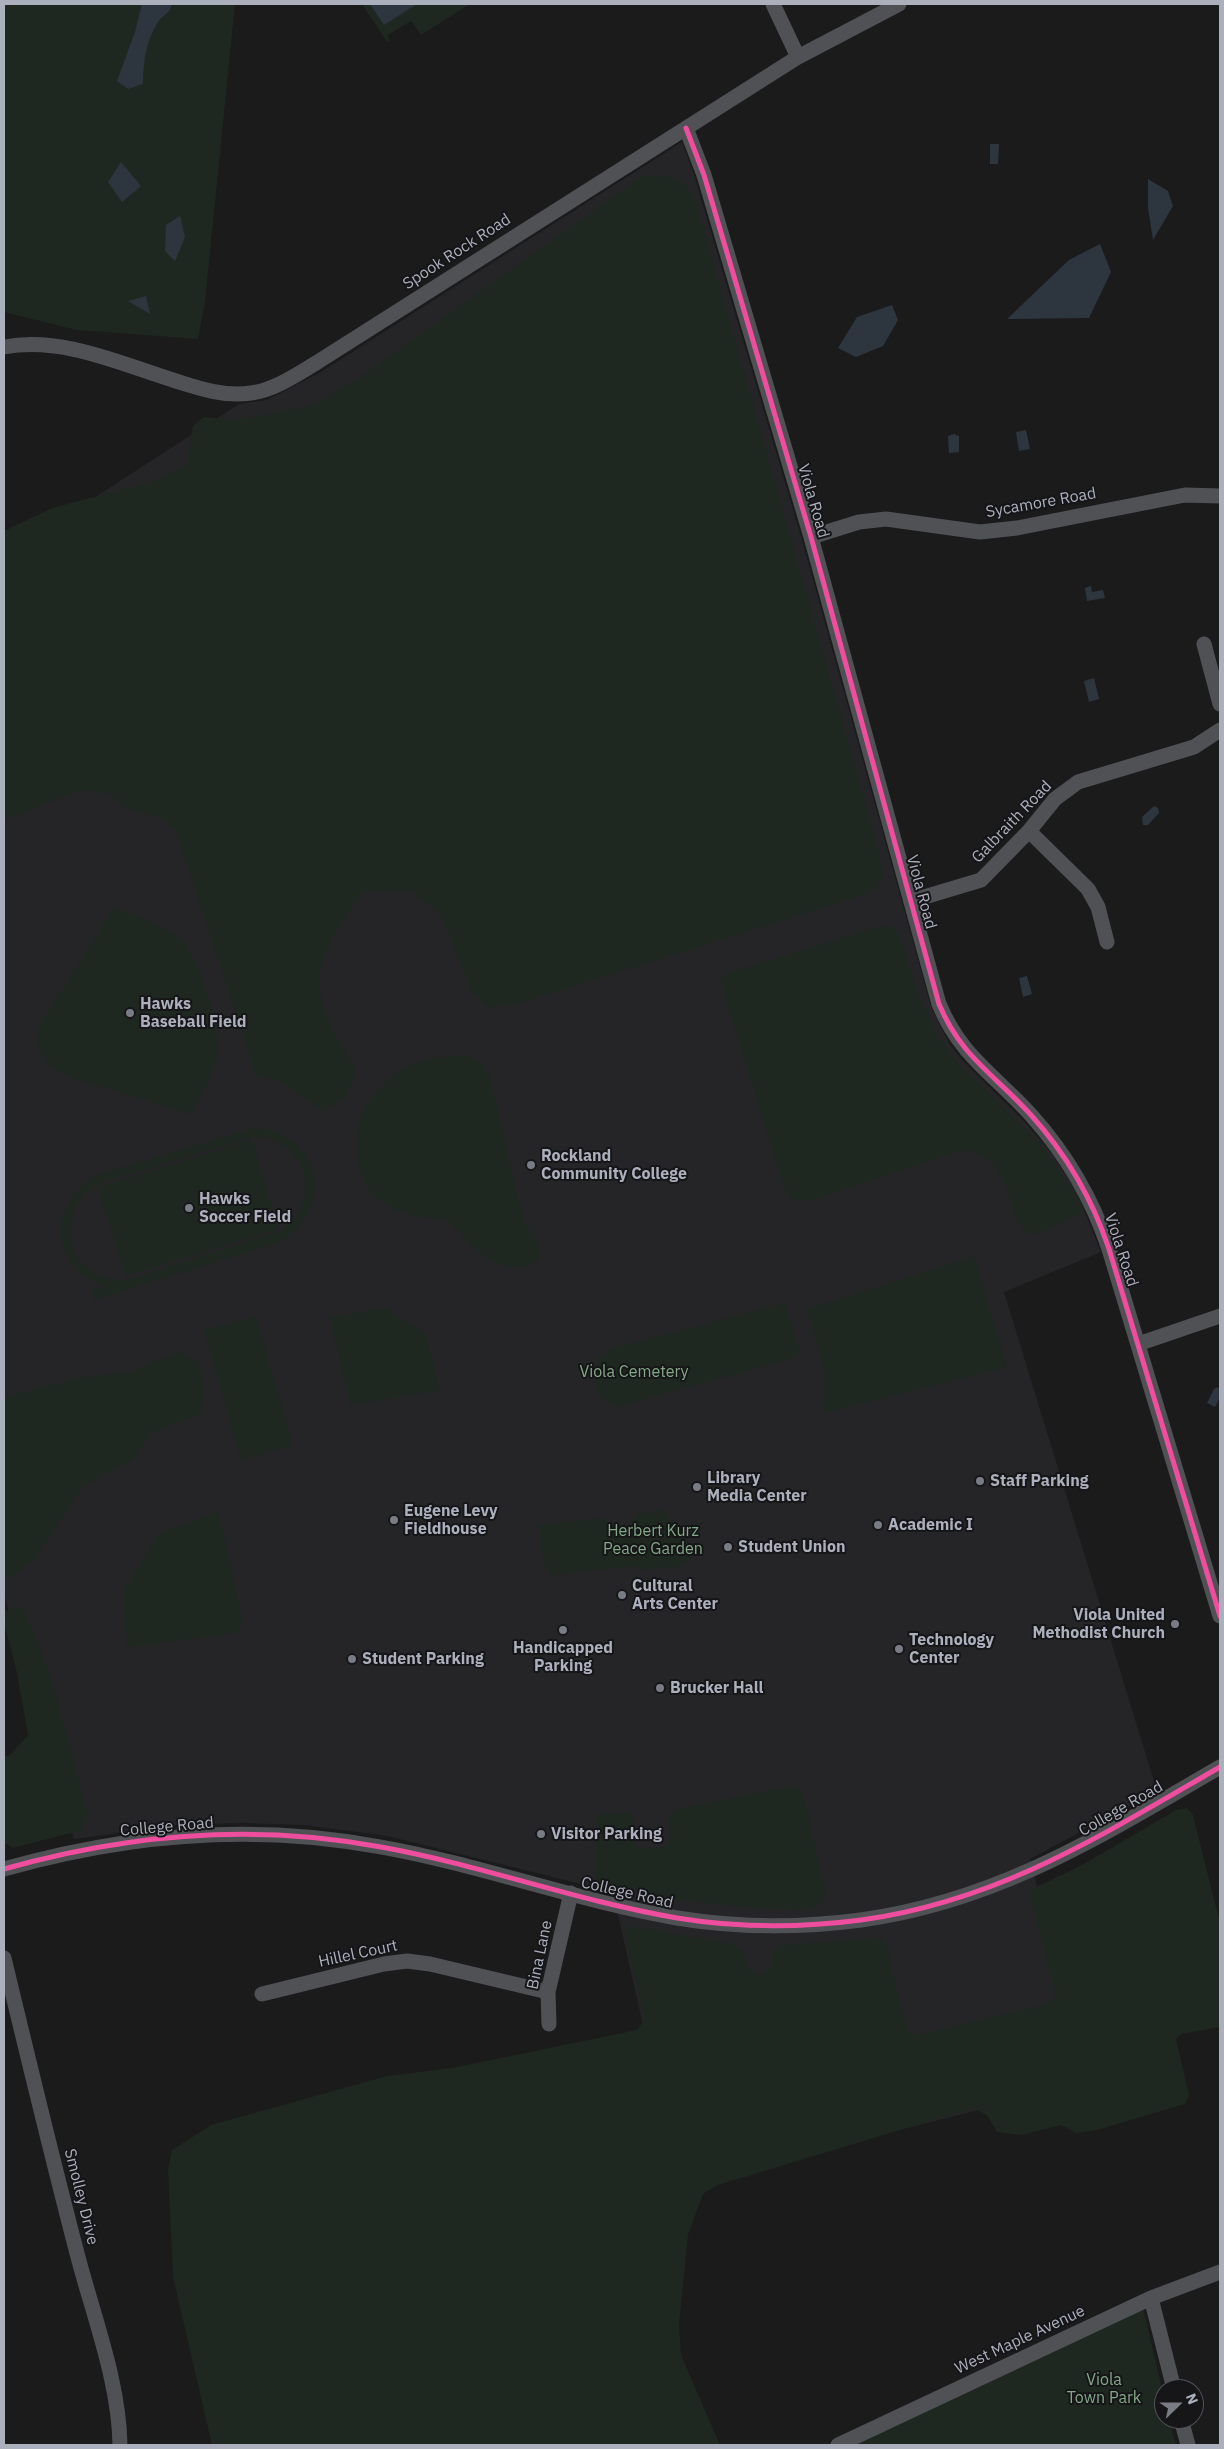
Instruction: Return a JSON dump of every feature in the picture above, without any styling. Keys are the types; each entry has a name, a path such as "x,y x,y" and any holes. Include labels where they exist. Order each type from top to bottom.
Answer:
{"street":[{"path":"773,4 798,57"},
{"name":"Spook Rock Road","path":"4,347 27,343 50,344 210,391 239,394 264,390 316,363 798,57 899,4"},
{"name":"Viola Road","path":"686,128 706,184 811,538 939,1004 956,1038 969,1054 1041,1126 1060,1150 1085,1188 1109,1249 1220,1616"},
{"name":"Sycamore Road","path":"811,538 859,522 886,519 980,532 1185,495 1220,496"},
{"path":"1204,644 1220,704"},
{"name":"Galbraith Road","path":"911,901 981,880 1029,831 1055,799 1078,782 1194,747 1220,730"},
{"path":"1029,831 1088,889 1098,907 1107,942"},
{"path":"1138,1344 1220,1316"},
{"name":"College Road","path":"4,1869 79,1850 151,1839 207,1835 274,1835 332,1840 384,1848 470,1867 650,1913 731,1924 815,1924 897,1914 953,1900 1035,1870 1084,1845 1220,1767"},
{"name":"Bina Lane","path":"549,2024 548,1992 571,1893"},
{"name":"Smolley Drive","path":"4,1958 77,2255 111,2379 120,2420 120,2445"},
{"name":"Hillel Court","path":"262,1994 384,1964 407,1961 430,1964 548,1992"},
{"name":"West Maple Avenue","path":"838,2445 1151,2298 1220,2272"},
{"path":"1151,2298 1171,2379"},
{"path":"1184,2429 1188,2445"}],"shaded area":[{"path":"142,4 172,4 170,10 158,22 148,44 143,84 128,89 117,81 135,32"},
{"path":"370,4 417,4 384,25"},
{"name":"Rockland Community College","path":"682,142 695,178 802,540 931,1007 949,1043 962,1060 1024,1121 1053,1155 1077,1193 1101,1252 1004,1292 1157,1791 1030,1859 1087,2083 679,2185 613,1892 387,1836 303,1825 240,1823 178,1825 74,1839 4,1594 4,556 239,404 267,400 321,372"},
{"path":"990,144 999,144 998,164 990,164"},
{"path":"121,162 141,186 122,202 108,182"},
{"path":"1148,179 1168,191 1173,206 1153,240 1148,208"},
{"path":"180,216 185,237 175,261 165,251 166,225"},
{"path":"1100,244 1111,272 1089,318 1007,319 1069,260"},
{"path":"146,296 150,314 128,301"},
{"path":"892,305 898,320 883,346 856,357 838,348 857,317"},
{"path":"1026,430 1030,449 1019,451 1016,432"},
{"path":"954,434 959,436 959,452 949,453 948,436"},
{"path":"1091,586 1092,592 1103,590 1105,598 1087,601 1085,588"},
{"path":"1094,678 1099,699 1089,702 1084,681"},
{"path":"1154,806 1158,808 1159,813 1148,825 1143,825 1142,817"},
{"path":"1027,976 1032,994 1023,997 1019,978"},
{"path":"1217,1387 1220,1389 1220,1397 1215,1407 1207,1403"}],"green space":[{"path":"4,4 235,4 205,301 198,339 77,330 4,312"},
{"path":"362,4 470,4 421,35 411,21 388,35 389,41 387,42"},
{"path":"662,175 683,182 695,199 878,848 883,876 873,892 514,1005 488,1006 471,991 453,943 439,913 411,891 365,892 339,926 326,951 322,964 320,992 325,1013 356,1070 345,1098 323,1111 278,1080 256,1076 176,831 158,817 125,808 108,793 81,790 4,820 4,531 52,508 162,479 187,464 193,426 204,417 235,420 314,404 349,385 642,176"},
{"name":"Hawks Baseball Field","path":"115,907 175,934 188,948 202,976 213,1012 218,1044 215,1063 191,1114 63,1075 50,1064 41,1052 38,1038 41,1022"},
{"path":"890,926 899,934 918,994 938,1037 957,1062 1040,1143 1077,1196 1082,1209 1079,1214 1035,1234 1027,1234 1013,1209 1005,1184 999,1173 991,1163 980,1155 963,1150 810,1201 793,1200 786,1194 720,980 725,974 877,927"},
{"path":"467,1055 480,1061 491,1079 518,1199 525,1221 539,1245 540,1258 522,1267 504,1266 494,1262 478,1251 450,1223 444,1220 412,1215 384,1204 367,1186 360,1170 357,1144 361,1116 370,1100 380,1088 396,1073 408,1066 424,1060"},
{"path":"253,1128 276,1132 294,1142 307,1157 313,1175 314,1194 309,1212 296,1229 277,1243 94,1300 91,1291 104,1287 86,1278 73,1265 64,1250 61,1234 62,1217 69,1202 80,1187 96,1175","holes":["254,1137 272,1140 287,1148 297,1159 304,1172 306,1187 303,1202 295,1217 282,1230 127,1280 105,1278 89,1269 77,1256 71,1240 71,1222 77,1205 89,1191 108,1181"]},
{"name":"Hawks Soccer Field","path":"252,1140 279,1229 125,1276 98,1187"},
{"path":"974,1256 1007,1367 824,1413 825,1372 807,1309"},
{"name":"Viola Cemetery","path":"785,1303 801,1356 616,1407 598,1393 595,1376 598,1359 614,1348"},
{"path":"386,1308 426,1334 440,1390 350,1405 330,1317"},
{"path":"256,1316 293,1445 241,1460 204,1330"},
{"path":"180,1352 198,1361 205,1391 200,1414 152,1432 133,1460 83,1486 34,1560 11,1577 4,1573 4,1397 84,1377 132,1371"},
{"name":"Herbert Kurz Peace Garden","path":"661,1507 696,1553 680,1566 638,1570 637,1566 552,1575 549,1573 548,1566 544,1567 539,1525 603,1518 611,1528 630,1526 636,1514 655,1512"},
{"path":"219,1512 242,1618 238,1633 127,1647 123,1592 159,1533"},
{"path":"17,1605 27,1617 48,1669 88,1814 82,1830 13,1848 4,1842 4,1755 9,1756 28,1735 17,1673 4,1623 4,1612"},
{"path":"797,1787 803,1793 825,1891 822,1902 816,1907 790,1910 708,1903 622,1889 600,1884 596,1879 596,1819 599,1814 629,1813 634,1818 634,1841 637,1848 664,1847 669,1843 670,1814 677,1809"},
{"path":"1187,1808 1193,1815 1220,1923 1220,2027 1181,2034 1176,2039 1189,2095 1185,2104 1097,2130 1076,2133 1061,2125 1022,2135 997,2132 987,2115 973,2108 718,2185 703,2194 688,2235 679,2324 681,2355 720,2445 212,2445 173,2277 168,2170 172,2150 211,2125 387,2076 452,2068 637,2030 645,2019 626,1938 625,1930 630,1926 733,1944 743,1952 748,1969 759,1976 769,1970 772,1954 781,1945 881,1938 886,1944 905,2022 910,2032 917,2035 1048,2004 1054,1998 1055,1992 1031,1898 1032,1889 1082,1865 1176,1810"},
{"name":"Viola Town Park","path":"1143,2308 1160,2379 1154,2379 1154,2429 1172,2429 1176,2445 845,2445"}],"cycle path":[{"path":"686,128 704,175 811,537 939,1004 957,1038 968,1052 1044,1130 1077,1178 1095,1212 1109,1249 1220,1616"},
{"path":"4,1869 97,1847 144,1840 238,1834 286,1835 381,1847 455,1863 640,1911 677,1918 723,1924 769,1926 838,1923 911,1911 959,1898 1004,1881 1048,1862 1091,1840 1220,1767"}],"place":[{"name":"Hawks Baseball Field","path":"130,1013"},
{"name":"Rockland Community College","path":"531,1165"},
{"name":"Hawks Soccer Field","path":"189,1208"},
{"name":"Staff Parking","path":"980,1481"},
{"name":"Library Media Center","path":"697,1487"},
{"name":"Eugene Levy Fieldhouse","path":"394,1520"},
{"name":"Academic I","path":"878,1525"},
{"name":"Student Union","path":"728,1547"},
{"name":"Cultural Arts Center","path":"622,1595"},
{"name":"Viola United Methodist Church","path":"1175,1624"},
{"name":"Handicapped Parking","path":"563,1630"},
{"name":"Technology Center","path":"899,1649"},
{"name":"Student Parking","path":"352,1659"},
{"name":"Brucker Hall","path":"660,1688"},
{"name":"Visitor Parking","path":"541,1834"}]}
